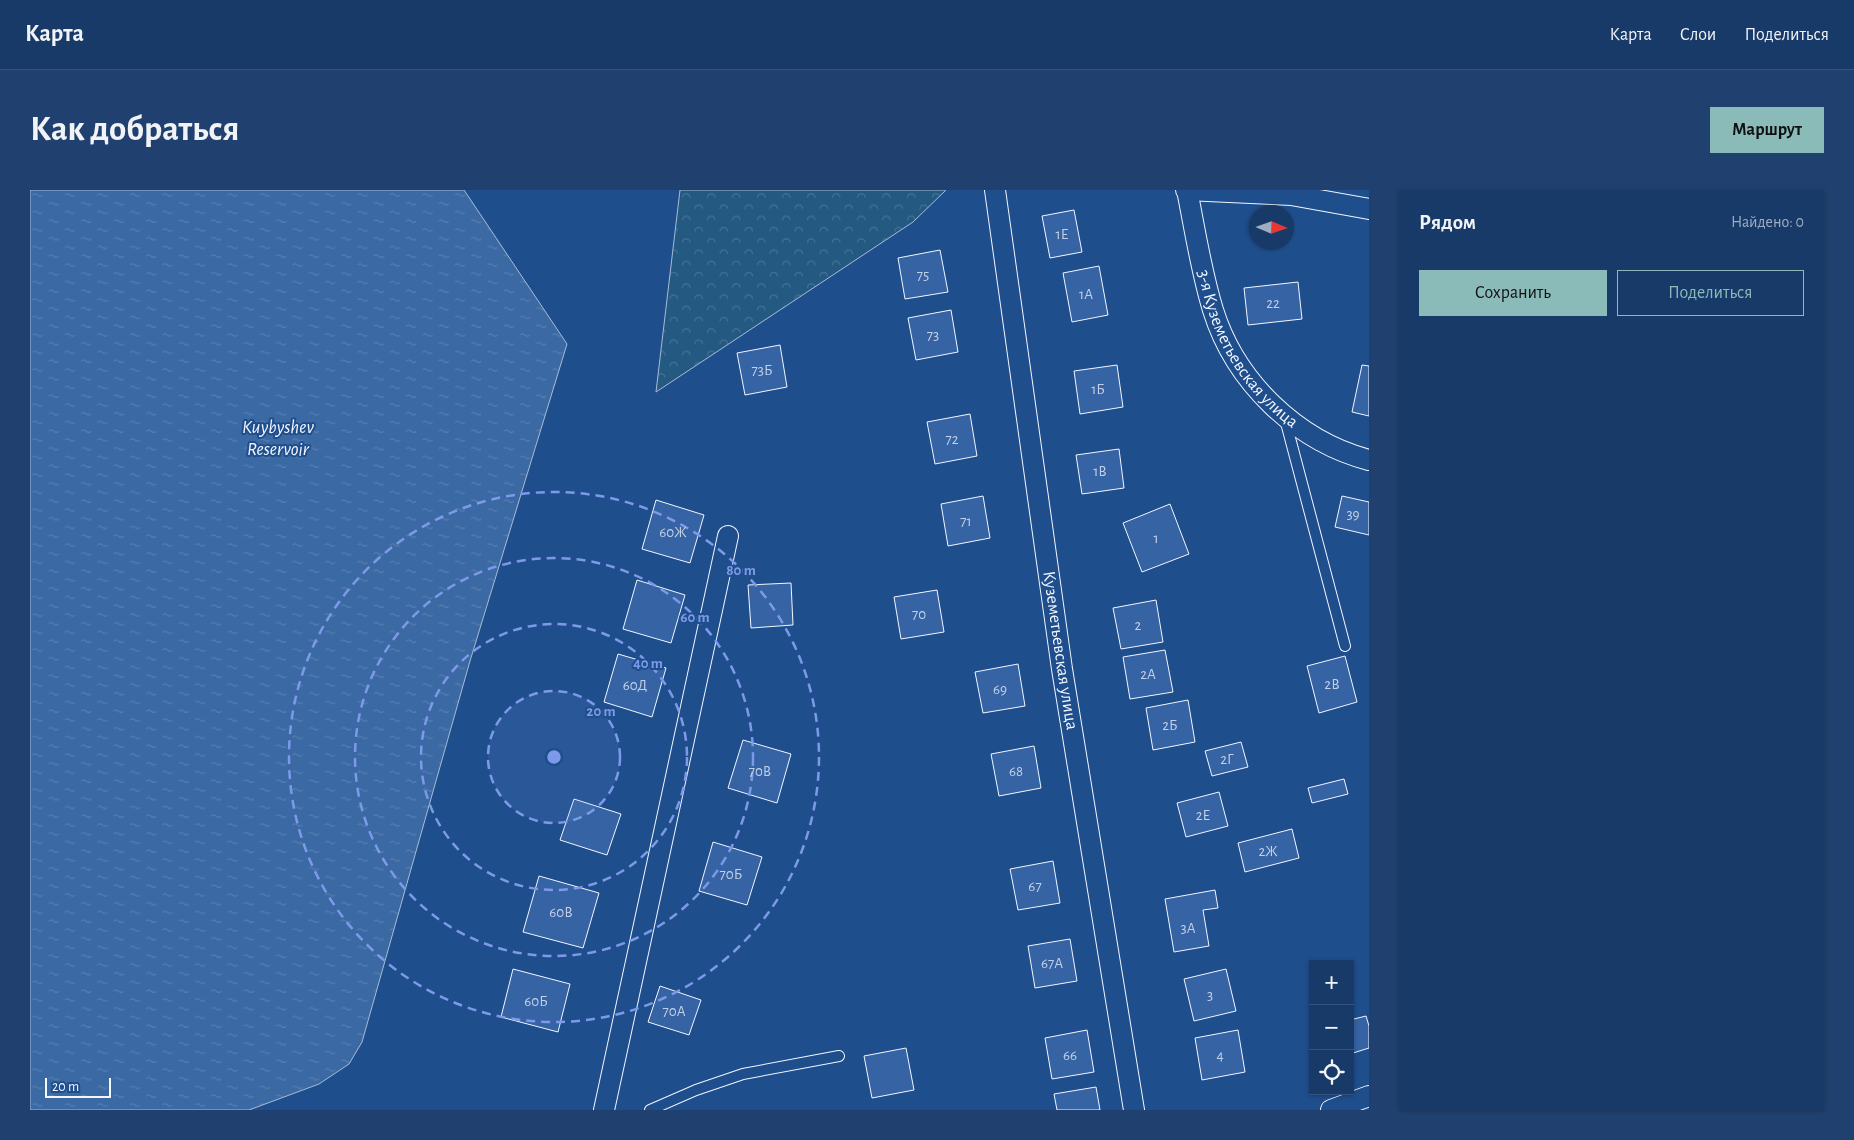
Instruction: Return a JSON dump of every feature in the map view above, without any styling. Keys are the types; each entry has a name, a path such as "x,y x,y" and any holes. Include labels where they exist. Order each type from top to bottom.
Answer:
{"street":[{"name":"Куземетьевская улица","path":"996,190 1062,669 1134,1110"},
{"path":"1186,190 1291,195 1326,194 1369,209"},
{"name":"3-я Куземетьевская улица","path":"1186,190 1213,310 1236,360 1252,382 1284,416 1325,443 1369,460"},
{"path":"604,1110 728,536"},
{"path":"1331,1110 1369,1096"}],"lane":[{"path":"1284,416 1345,646"},
{"path":"650,1110 696,1090 743,1074 839,1056"}],"green space":[{"path":"680,190 946,190 913,222 656,392"}],"water":[{"name":"Kuybyshev Reservoir","path":"30,190 464,190 567,344 470,661 362,1042 349,1064 319,1084 249,1110 30,1110"}],"building":[{"path":"1074,210 1082,252 1050,258 1042,216"},
{"path":"940,250 948,292 905,299 898,258"},
{"path":"1099,266 1108,315 1072,322 1063,273"},
{"path":"1298,282 1302,319 1248,325 1244,288"},
{"path":"951,310 958,352 916,360 908,318"},
{"path":"780,345 787,387 745,395 737,353"},
{"path":"1117,365 1123,407 1080,414 1074,371"},
{"path":"1362,365 1369,366 1369,416 1352,412"},
{"path":"970,414 977,456 935,464 927,422"},
{"path":"1119,449 1124,488 1082,494 1076,455"},
{"path":"983,496 990,538 948,546 941,504"},
{"path":"1342,496 1369,502 1369,535 1335,527"},
{"path":"656,500 704,515 690,563 642,549"},
{"path":"1170,504 1189,554 1142,572 1123,523"},
{"path":"637,580 685,595 671,643 623,629"},
{"path":"791,583 793,625 751,628 748,585"},
{"path":"937,590 944,632 901,639 894,597"},
{"path":"1156,600 1163,642 1121,649 1113,608"},
{"path":"1165,650 1173,692 1130,699 1123,657"},
{"path":"618,654 666,668 652,717 604,702"},
{"path":"1345,656 1357,702 1319,713 1307,666"},
{"path":"1018,664 1025,706 983,713 975,672"},
{"path":"1188,700 1195,742 1153,750 1146,708"},
{"path":"743,740 791,754 777,803 728,788"},
{"path":"1241,742 1248,767 1212,776 1205,751"},
{"path":"1034,746 1041,788 999,796 991,754"},
{"path":"1344,779 1348,794 1312,803 1308,788"},
{"path":"1219,792 1228,826 1186,837 1177,803"},
{"path":"574,799 621,814 607,855 560,840"},
{"path":"1292,829 1299,858 1245,872 1238,843"},
{"path":"713,842 762,857 747,905 699,891"},
{"path":"1053,861 1060,903 1018,910 1010,869"},
{"path":"539,876 599,893 583,948 523,932"},
{"path":"1215,890 1218,908 1203,910 1209,946 1174,952 1165,899"},
{"path":"1070,939 1077,981 1035,988 1028,946"},
{"path":"513,969 570,984 558,1032 501,1017"},
{"path":"1226,969 1236,1011 1194,1021 1184,979"},
{"path":"660,986 701,1000 689,1035 648,1022"},
{"path":"1366,1016 1369,1026 1369,1048 1354,1053 1354,1050 1354,1019"},
{"path":"1087,1030 1094,1072 1052,1079 1045,1038"},
{"path":"1238,1030 1245,1072 1202,1080 1195,1038"},
{"path":"906,1048 914,1090 872,1098 864,1056"},
{"path":"1096,1087 1100,1110 1057,1110 1054,1094"}]}
